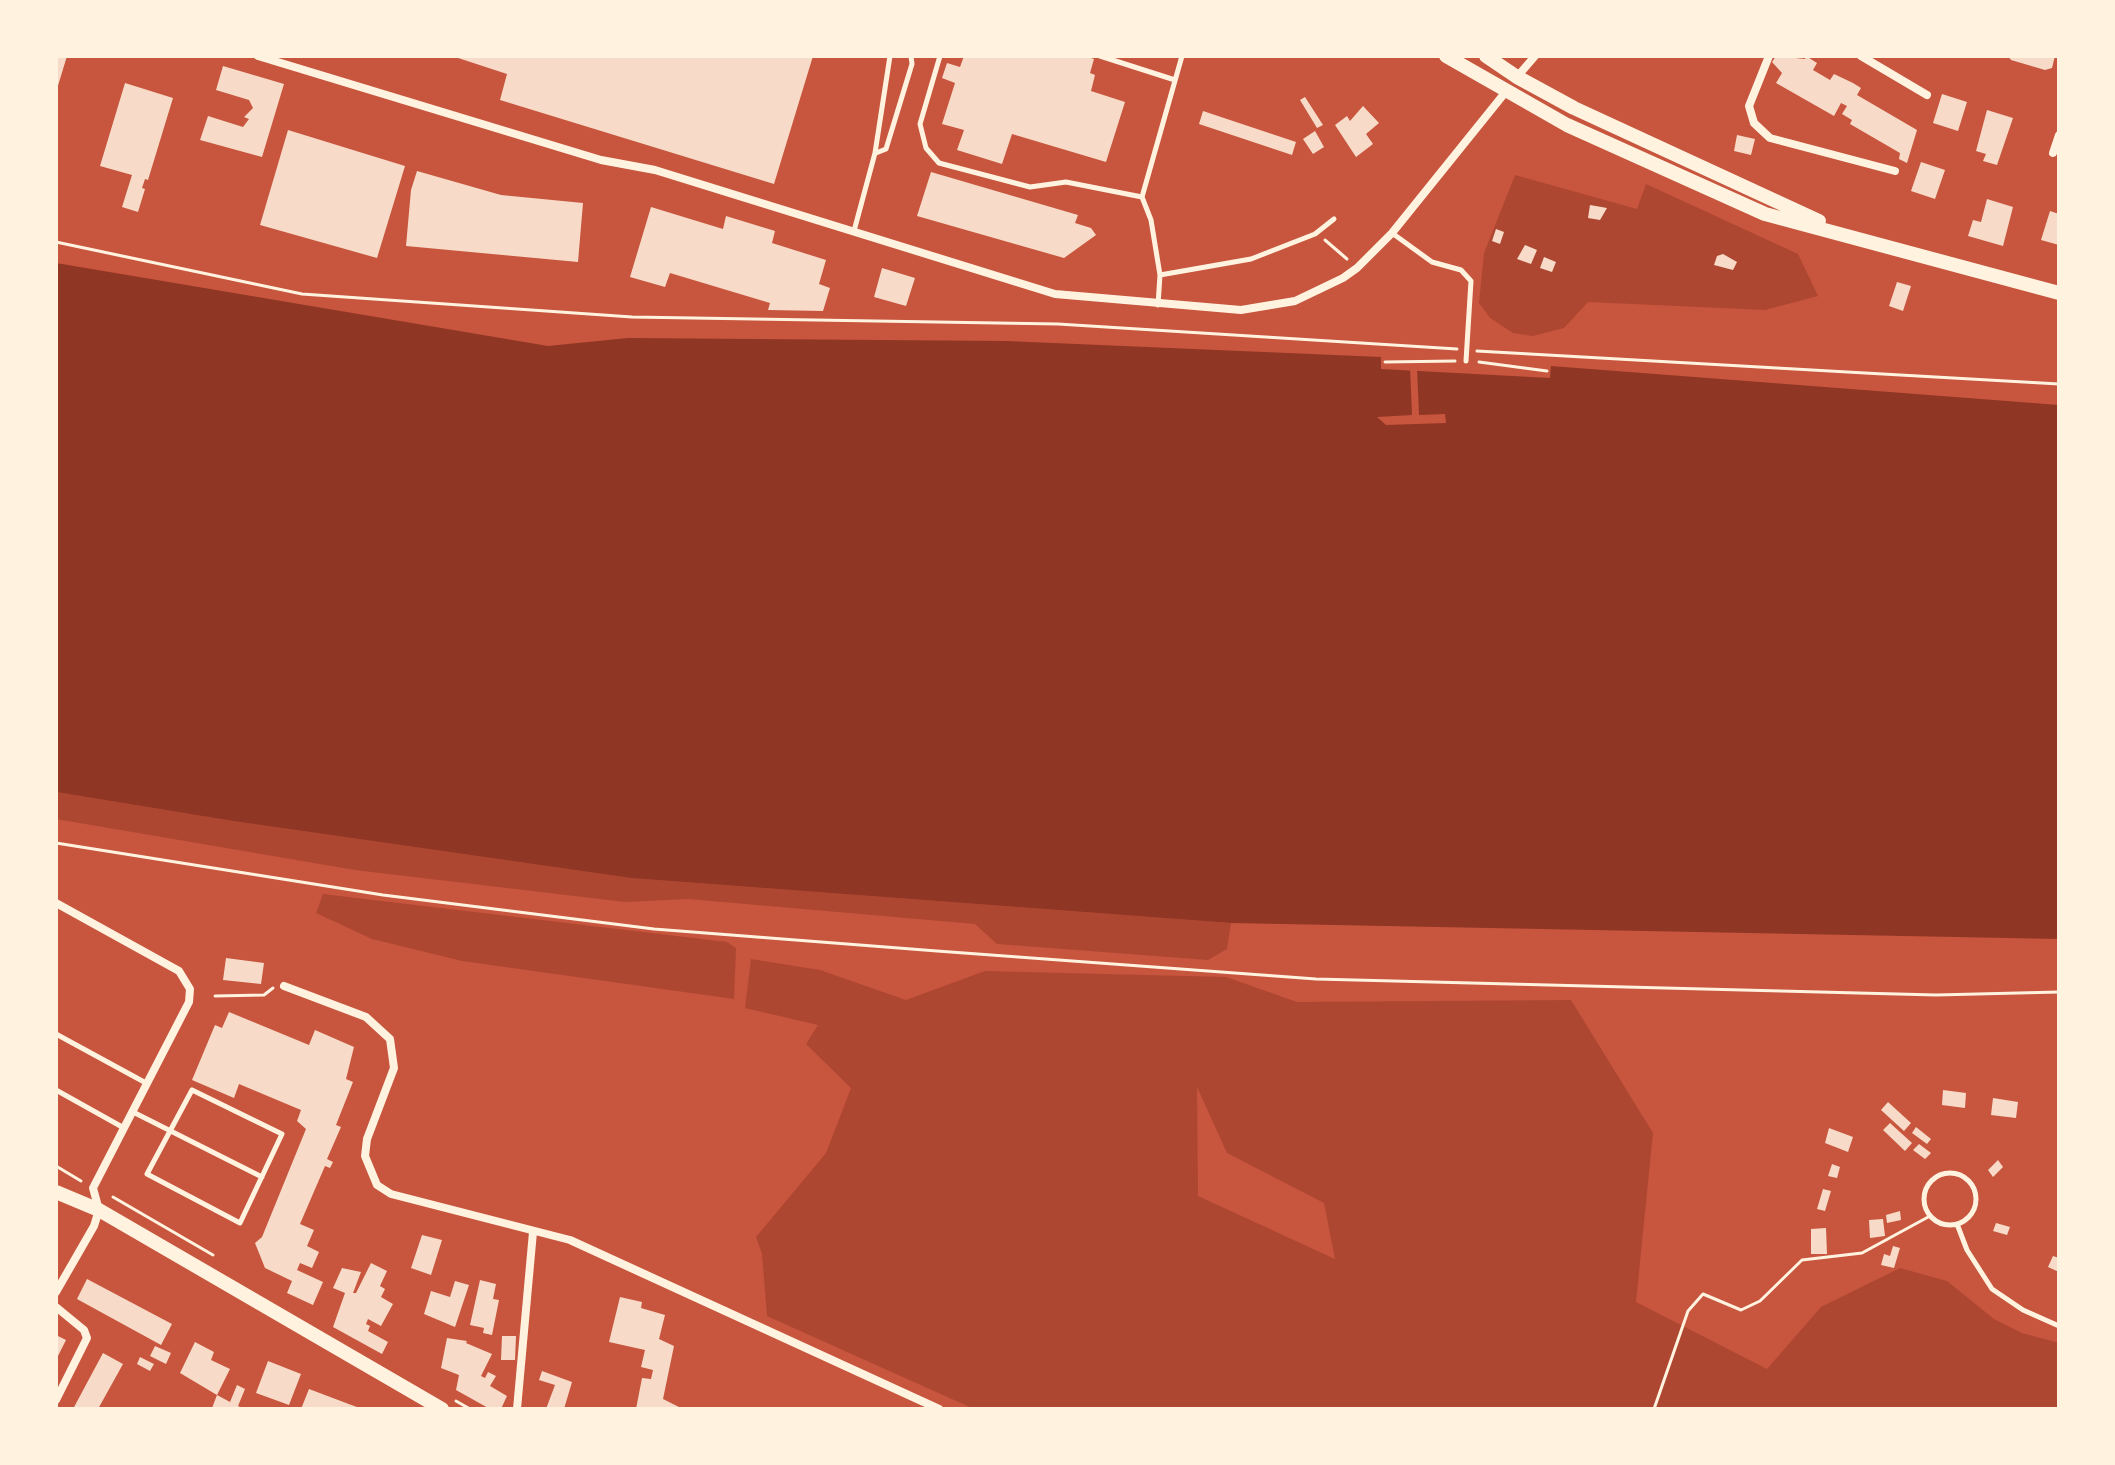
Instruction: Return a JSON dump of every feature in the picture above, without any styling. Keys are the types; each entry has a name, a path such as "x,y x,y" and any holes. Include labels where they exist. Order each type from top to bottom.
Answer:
{"main road":[{"path":"1446,56 1581,132 1765,214 2059,293"},
{"path":"1486,56 1517,77 1845,234"},
{"path":"56,1192 99,1210 442,1409"}],"street":[{"path":"258,56 601,160 655,170 1055,294 1158,306 1241,310 1269,308 1318,291 1357,268 1392,233 1535,56"},
{"path":"1769,56 1749,106 1754,123 1770,138 1895,171"},
{"path":"1861,56 1927,95"},
{"path":"2053,153 2059,135"},
{"path":"56,903 186,978 189,1002 93,1188 99,1210 56,1292"},
{"path":"284,986 366,1017 390,1039 394,1068 367,1139 365,1156 377,1185 391,1194 570,1240 939,1409"},
{"path":"517,1409 533,1232"},
{"path":"56,1307 84,1330 87,1338 56,1400"}],"lane":[{"path":"853,232 875,153 890,56"},
{"path":"875,153 886,149 912,56"},
{"path":"940,56 920,124 926,148 939,163 1030,187 1066,182 1142,197"},
{"path":"1100,56 1175,80"},
{"path":"1158,306 1160,275 1151,220 1142,197 1182,56"},
{"path":"1160,275 1251,259 1315,234 1334,219"},
{"path":"1392,233 1432,262 1461,270 1471,281 1466,361"},
{"path":"56,1034 147,1084"},
{"path":"56,1090 124,1128"},
{"path":"192,1090 282,1134 262,1177 240,1223 147,1174 192,1090"},
{"path":"132,1111 262,1177"},
{"path":"1943,1174 1959,1174 1967,1179 1976,1196 1971,1214 1957,1224 1941,1223 1930,1216 1924,1195 1930,1182 1943,1174"},
{"path":"1957,1224 1967,1250 1992,1289 2023,1310 2059,1326"}],"path":[{"path":"1315,234 1357,268"},
{"path":"56,242 302,294 616,316 1058,324 2059,384"},
{"path":"1385,362 1466,361 1547,371"},
{"path":"56,843 383,895 639,927 937,951 1316,979 1936,995 2059,992"},
{"path":"215,996 264,995 269,989 284,986"},
{"path":"1654,1409 1688,1311 1703,1294 1741,1310 1760,1301 1802,1260 1862,1253 1930,1216"}],"shaded area":[{"path":"1515,175 1637,209 1646,184 1798,254 1818,296 1765,310 1588,302 1564,328 1533,336 1513,333 1490,318 1479,303 1484,253"},
{"path":"56,263 548,346 628,338 1006,341 1381,357 1381,369 1550,378 1551,366 2059,405 2059,939 1231,923 631,878 233,821 56,792"},
{"path":"56,792 233,821 631,878 1231,923 1227,949 1208,960 997,944 975,924 688,899 625,902 355,870 56,819"},
{"path":"323,894 727,942 736,948 734,999 462,961 372,939 316,913"},
{"path":"751,959 820,970 906,1000 985,971 1226,977 1297,1002 1571,1000 1653,1133 1636,1302 1767,1369 1821,1307 1900,1268 1947,1281 1994,1319 2022,1333 2059,1343 2059,1409 974,1409 767,1316 762,1254 756,1237 826,1153 851,1088 806,1044 818,1025 745,1008","holes":["1197,1087 1227,1153 1324,1203 1335,1259 1198,1196"]}],"pier":[{"path":"1410,367 1417,367 1419,415 1445,414 1446,423 1386,425 1377,417 1412,415"}],"building":[{"path":"56,56 67,56 57,89 56,89"},
{"path":"452,56 813,56 774,184 500,100 507,74"},
{"path":"964,56 1084,56 1094,59 1090,73 1095,75 1091,91 1125,102 1106,162 1012,134 1002,164 957,150 964,130 942,124 955,83 942,78 947,63 960,67"},
{"path":"1776,56 1805,59 1806,56 1817,63 1813,70 1830,80 1834,74 1853,83 1861,88 1857,95 1917,130 1907,163 1899,159 1900,153 1850,124 1852,120 1842,114 1847,106 1841,103 1834,116 1776,83 1782,73 1772,62"},
{"path":"2008,56 2055,56 2052,68 2045,70 2011,60"},
{"path":"223,66 284,84 262,157 200,140 208,116 243,127 249,119 244,117 253,108 249,100 216,90"},
{"path":"125,83 173,98 148,180 145,179 142,188 145,189 138,212 122,207 132,175 100,166"},
{"path":"1942,94 1967,102 1958,131 1933,123"},
{"path":"1305,97 1323,125 1317,128 1300,100"},
{"path":"1363,106 1379,123 1366,134 1373,144 1356,157 1335,125 1347,116 1350,121"},
{"path":"1987,110 2013,118 1997,165 1983,161 1986,154 1976,151"},
{"path":"1203,111 1296,142 1292,155 1199,124"},
{"path":"288,130 405,166 377,258 260,225"},
{"path":"1315,131 1324,147 1313,154 1303,139"},
{"path":"1737,135 1755,139 1751,155 1734,151"},
{"path":"1921,162 1945,170 1935,199 1911,191"},
{"path":"417,171 501,195 583,203 578,262 406,246 411,190"},
{"path":"931,172 1078,215 1075,223 1091,228 1096,235 1064,258 917,216"},
{"path":"1987,199 2013,207 2003,246 1968,236 1973,220 1981,222"},
{"path":"1590,205 1607,208 1600,220 1588,218"},
{"path":"651,207 723,229 726,216 775,231 772,243 826,260 819,284 830,288 823,311 768,310 770,303 670,273 665,287 630,277"},
{"path":"2050,211 2059,214 2059,245 2041,240"},
{"path":"1496,229 1504,232 1500,244 1492,241"},
{"path":"1525,245 1537,250 1531,264 1517,259"},
{"path":"1723,254 1737,262 1733,270 1714,265 1717,256"},
{"path":"1544,257 1556,262 1552,272 1540,268"},
{"path":"882,268 915,278 906,306 874,297"},
{"path":"1897,282 1911,286 1903,311 1889,306"},
{"path":"226,958 264,963 261,984 223,980"},
{"path":"229,1012 309,1045 315,1030 354,1047 346,1079 353,1082 336,1125 341,1127 327,1159 333,1162 330,1168 325,1166 300,1224 314,1230 307,1246 319,1252 312,1268 300,1263 297,1270 323,1282 313,1305 287,1293 292,1281 265,1268 255,1243 262,1237 306,1129 297,1121 301,1110 239,1084 234,1098 192,1080 215,1025 222,1028"},
{"path":"1943,1090 1966,1093 1965,1108 1942,1105"},
{"path":"1993,1098 2018,1102 2016,1118 1991,1115"},
{"path":"1888,1102 1911,1123 1904,1131 1881,1110"},
{"path":"1890,1123 1912,1143 1905,1151 1883,1130"},
{"path":"1916,1127 1931,1139 1927,1144 1912,1133"},
{"path":"1829,1128 1853,1137 1848,1152 1825,1143"},
{"path":"1919,1144 1931,1153 1925,1159 1913,1150"},
{"path":"1998,1160 2003,1167 1993,1177 1988,1170"},
{"path":"1832,1164 1840,1167 1837,1178 1828,1176"},
{"path":"1823,1189 1831,1191 1825,1211 1817,1209"},
{"path":"1900,1211 1901,1220 1887,1223 1886,1215"},
{"path":"1883,1219 1885,1236 1870,1238 1869,1220"},
{"path":"1996,1223 2010,1227 2007,1235 1993,1231"},
{"path":"1826,1228 1827,1254 1811,1254 1811,1229"},
{"path":"422,1235 442,1240 431,1275 411,1268"},
{"path":"1893,1246 1900,1248 1894,1268 1881,1265 1884,1254 1890,1256"},
{"path":"2053,1256 2059,1258 2059,1272 2048,1267"},
{"path":"371,1263 387,1271 380,1286 385,1289 381,1297 393,1304 381,1326 368,1319 366,1324 370,1326 368,1331 388,1342 382,1354 333,1327 345,1293 333,1288 342,1268 361,1272 353,1293 356,1293"},
{"path":"87,1279 172,1324 161,1345 77,1299"},
{"path":"480,1280 496,1284 493,1299 499,1300 492,1335 483,1333 484,1328 470,1325"},
{"path":"455,1281 469,1285 455,1327 424,1314 431,1291 450,1297"},
{"path":"620,1297 642,1302 641,1308 665,1315 659,1339 674,1346 663,1399 683,1409 636,1409 642,1378 651,1379 653,1370 641,1367 645,1350 609,1342"},
{"path":"56,1335 66,1340 56,1360"},
{"path":"502,1336 516,1336 515,1360 501,1360"},
{"path":"447,1338 467,1341 492,1354 481,1376 485,1378 488,1372 496,1376 490,1386 507,1396 501,1409 490,1409 456,1390 459,1375 441,1368"},
{"path":"195,1342 214,1352 211,1360 230,1369 217,1395 180,1373"},
{"path":"155,1346 171,1353 166,1364 150,1356"},
{"path":"103,1353 123,1364 98,1409 73,1409"},
{"path":"140,1357 154,1364 150,1371 137,1364"},
{"path":"268,1361 301,1374 289,1405 256,1393"},
{"path":"542,1371 572,1382 564,1409 546,1409 555,1385 539,1380"},
{"path":"237,1385 245,1389 238,1406 244,1409 212,1408 217,1395 230,1402"},
{"path":"309,1389 362,1409 301,1409"}]}
